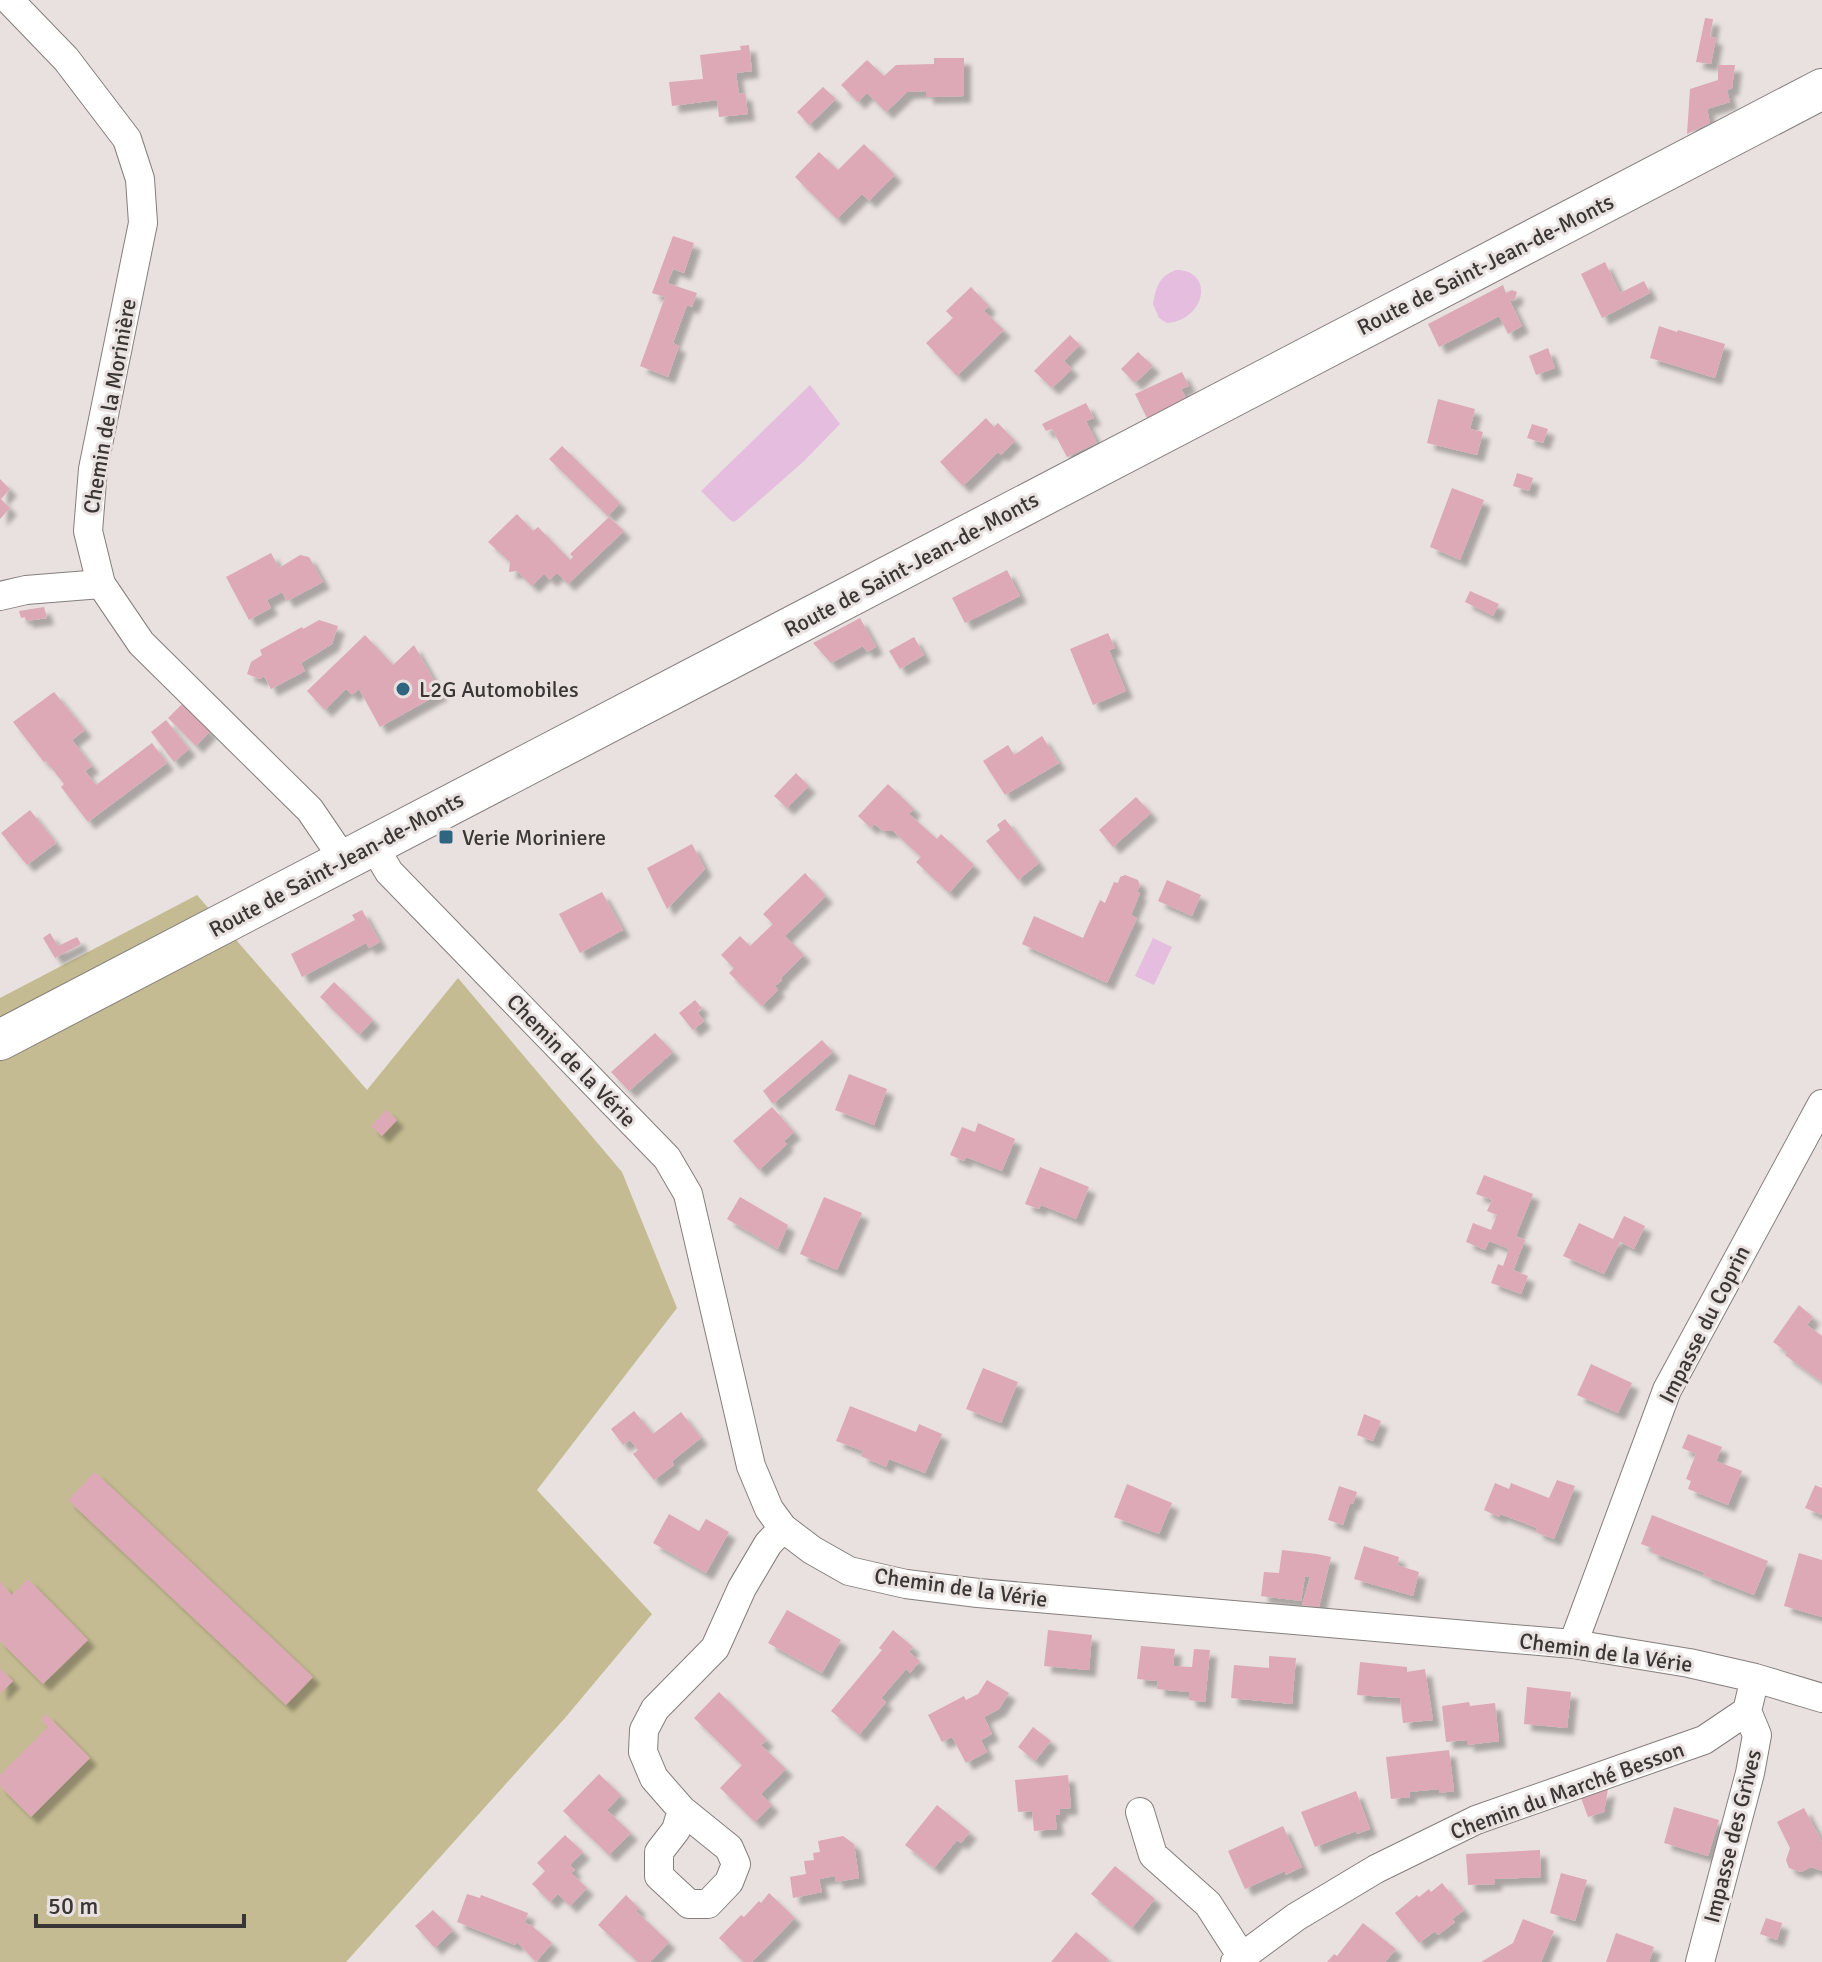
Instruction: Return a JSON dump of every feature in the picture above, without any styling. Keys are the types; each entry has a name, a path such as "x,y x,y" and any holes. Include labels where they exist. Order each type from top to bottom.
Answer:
{"main road":[{"name":"Route de Saint-Jean-de-Monts","path":"0,1040 1822,89"}],"street":[{"name":"Chemin de la Morinière","path":"9,0 66,59 127,139 140,179 143,223 92,479 88,531 101,584 141,643 310,810 359,852"},
{"path":"0,596 26,590 101,584"},
{"name":"Chemin de la Vérie","path":"359,852 389,872 667,1158 688,1194 751,1466 769,1509 783,1528 812,1550 849,1571 906,1584 978,1593 1573,1644 1689,1663 1822,1698"},
{"name":"Impasse du Coprin","path":"1573,1644 1667,1390 1822,1104"},
{"path":"682,1810 654,1778 643,1752 644,1730 655,1709 715,1648 742,1588 768,1544 783,1528"},
{"path":"1747,1711 1755,1678"},
{"name":"Chemin du Marché Besson","path":"1238,1959 1296,1917 1376,1869 1476,1820 1704,1740 1747,1711"},
{"name":"Impasse des Grives","path":"1700,1962 1750,1773 1757,1735 1747,1711"},
{"path":"1140,1812 1153,1855 1208,1904 1238,1959"}],"shaded area":[{"path":"1176,270 1188,272 1197,278 1201,295 1190,313 1180,320 1167,323 1159,318 1153,304 1155,292 1166,275"},
{"path":"810,385 840,424 803,462 738,519 734,522 730,520 701,491"},
{"path":"197,895 367,1090 458,978 622,1172 677,1308 537,1490 652,1614 565,1718 346,1962 0,1962 0,998"},
{"path":"1153,938 1172,947 1154,985 1135,976"}],"building":[{"path":"1705,18 1713,19 1710,37 1716,38 1711,64 1696,62"},
{"path":"749,45 752,71 736,73 739,94 745,93 748,114 719,117 717,100 672,106 669,82 703,79 700,55 741,50 740,46"},
{"path":"934,58 964,58 964,96 926,97 926,91 907,92 886,112 867,93 858,102 841,85 867,60 884,76 896,65 934,64"},
{"path":"1718,65 1735,65 1732,88 1727,90 1730,102 1707,109 1710,123 1687,134 1690,89 1718,80"},
{"path":"823,87 836,99 809,125 797,112"},
{"path":"864,144 895,175 869,201 862,194 837,219 795,177 819,152 838,170"},
{"path":"673,236 694,243 684,273 673,269 667,283 697,293 692,307 687,305 673,343 679,346 668,377 640,366 665,297 652,293"},
{"path":"1605,262 1620,293 1644,281 1650,293 1602,318 1581,274"},
{"path":"1503,285 1506,293 1512,290 1517,292 1515,299 1510,301 1522,326 1508,334 1499,316 1439,347 1428,324"},
{"path":"971,287 989,306 984,311 1004,330 957,376 926,343 953,318 946,311"},
{"path":"1659,326 1725,344 1715,378 1650,358"},
{"path":"1070,335 1080,345 1064,361 1072,369 1052,388 1034,371"},
{"path":"1548,348 1555,368 1536,375 1529,356"},
{"path":"1138,352 1153,366 1135,383 1121,369"},
{"path":"1182,372 1189,386 1181,389 1186,398 1147,418 1135,394"},
{"path":"1438,399 1475,409 1470,429 1483,432 1477,455 1427,443"},
{"path":"1086,403 1094,418 1086,421 1097,443 1067,457 1052,429 1046,431 1042,424"},
{"path":"986,418 994,427 998,423 1015,441 1001,455 998,452 963,486 940,462"},
{"path":"1532,424 1548,429 1543,443 1527,438"},
{"path":"562,446 620,503 608,516 549,459"},
{"path":"1517,473 1533,478 1529,491 1513,486"},
{"path":"0,479 10,489 1,499 10,508 0,519"},
{"path":"1452,488 1484,500 1460,560 1430,547"},
{"path":"517,514 533,531 538,527 570,560 573,557 570,554 609,517 624,531 568,584 557,573 550,580 544,574 532,586 517,571 509,572 510,562 488,542"},
{"path":"271,553 279,568 300,555 309,557 323,582 287,601 282,592 267,600 271,608 249,620 226,577"},
{"path":"1007,570 1020,596 965,623 952,598"},
{"path":"1470,591 1499,604 1493,616 1465,602"},
{"path":"44,607 47,618 26,621 25,617 21,618 19,611"},
{"path":"860,618 876,647 867,652 863,646 831,663 813,643"},
{"path":"319,620 338,626 332,644 301,663 305,671 271,689 264,676 260,679 247,674 251,662 262,655 260,650"},
{"path":"1108,633 1115,648 1109,650 1126,691 1093,705 1070,649"},
{"path":"365,635 393,665 414,645 441,693 380,727 359,689 352,695 346,689 325,710 307,691"},
{"path":"914,637 924,655 900,669 889,651"},
{"path":"54,692 85,730 72,740 92,766 85,771 96,785 152,743 167,763 88,822 61,787 64,784 13,722"},
{"path":"182,704 210,731 196,746 168,718"},
{"path":"166,720 189,749 174,762 151,732"},
{"path":"1042,736 1059,763 1005,795 983,761 1008,745 1014,755"},
{"path":"796,773 809,786 787,808 774,796"},
{"path":"888,784 914,809 909,814 937,839 941,834 974,865 949,893 916,862 921,857 893,831 883,831 874,824 871,828 858,816"},
{"path":"1136,797 1151,813 1113,847 1099,830"},
{"path":"30,810 56,843 27,865 1,833"},
{"path":"1005,819 1039,863 1018,880 986,841 1000,830 997,825"},
{"path":"692,844 705,869 667,909 647,868"},
{"path":"805,873 826,896 785,936 804,955 781,978 775,986 778,990 762,1006 729,973 734,968 721,955 740,936 750,946 773,924 763,914"},
{"path":"1125,875 1138,880 1140,886 1131,915 1137,918 1107,983 1022,944 1034,916 1083,938 1100,900 1105,903 1114,882 1118,883 1120,877"},
{"path":"1167,880 1201,895 1192,916 1158,901"},
{"path":"602,892 623,930 580,953 559,914"},
{"path":"362,910 380,942 369,948 366,943 302,977 291,954 355,920 352,915"},
{"path":"50,933 58,946 77,937 81,944 55,958 43,938"},
{"path":"334,982 373,1020 359,1035 320,997"},
{"path":"695,1000 702,1008 697,1012 704,1021 693,1030 679,1013"},
{"path":"655,1033 673,1052 629,1091 611,1072"},
{"path":"822,1040 833,1052 773,1104 763,1091"},
{"path":"849,1074 887,1089 874,1125 835,1110"},
{"path":"772,1107 794,1132 784,1141 787,1144 759,1170 733,1141"},
{"path":"386,1110 397,1120 382,1136 371,1126"},
{"path":"978,1123 1015,1139 1002,1171 966,1157 964,1161 950,1155 962,1127 975,1132"},
{"path":"1040,1167 1089,1187 1076,1219 1041,1205 1039,1209 1025,1204"},
{"path":"1484,1175 1533,1194 1516,1236 1525,1240 1513,1270 1528,1276 1521,1294 1491,1283 1498,1264 1503,1266 1509,1249 1489,1241 1485,1250 1466,1242 1473,1223 1491,1230 1497,1215 1487,1211 1492,1200 1476,1194"},
{"path":"740,1197 788,1225 778,1249 727,1219"},
{"path":"824,1197 862,1213 837,1270 800,1254"},
{"path":"1624,1216 1645,1226 1634,1249 1620,1242 1604,1274 1563,1256 1579,1223 1613,1239"},
{"path":"1799,1305 1813,1317 1807,1325 1822,1336 1822,1382 1785,1355 1787,1352 1773,1342"},
{"path":"1591,1364 1632,1383 1618,1413 1577,1395"},
{"path":"983,1368 1018,1382 1001,1423 966,1409"},
{"path":"850,1406 916,1432 919,1424 942,1434 925,1473 889,1459 886,1467 861,1456 863,1451 836,1441"},
{"path":"634,1411 653,1434 681,1412 701,1438 654,1480 633,1454 638,1450 630,1440 623,1445 611,1429"},
{"path":"1364,1414 1381,1421 1373,1441 1357,1435"},
{"path":"1688,1434 1722,1447 1716,1461 1742,1471 1728,1505 1688,1489 1691,1481 1686,1479 1696,1454 1682,1448"},
{"path":"95,1472 313,1677 286,1705 68,1500"},
{"path":"1557,1480 1575,1486 1554,1539 1536,1532 1537,1528 1484,1510 1495,1483 1509,1489 1511,1483 1549,1498"},
{"path":"1127,1484 1172,1503 1159,1534 1114,1517"},
{"path":"1815,1485 1822,1488 1822,1515 1805,1508"},
{"path":"1339,1486 1357,1492 1343,1525 1328,1520"},
{"path":"669,1514 699,1531 706,1519 729,1532 706,1573 653,1543"},
{"path":"1652,1515 1768,1561 1754,1595 1651,1552 1652,1548 1641,1544"},
{"path":"1364,1546 1399,1557 1397,1565 1419,1572 1413,1596 1354,1579"},
{"path":"1282,1550 1331,1557 1319,1607 1302,1605 1310,1577 1305,1576 1301,1601 1261,1596 1264,1572 1279,1573"},
{"path":"1799,1553 1822,1560 1822,1617 1784,1606"},
{"path":"28,1579 88,1640 43,1684 0,1641 0,1582 12,1595"},
{"path":"787,1610 841,1640 822,1673 768,1643"},
{"path":"893,1630 913,1647 909,1652 920,1661 910,1673 906,1669 881,1698 886,1702 859,1735 831,1711 882,1650 879,1648"},
{"path":"1048,1630 1092,1635 1089,1670 1044,1666"},
{"path":"1141,1646 1175,1649 1173,1666 1192,1667 1194,1649 1210,1650 1205,1702 1189,1700 1189,1692 1157,1689 1158,1681 1137,1679"},
{"path":"1269,1656 1296,1658 1292,1704 1231,1698 1234,1665 1269,1668"},
{"path":"1360,1662 1407,1667 1407,1672 1425,1669 1433,1720 1403,1723 1400,1698 1357,1695"},
{"path":"0,1668 13,1681 0,1694"},
{"path":"987,1680 1009,1693 999,1709 984,1717 992,1734 981,1740 987,1752 966,1763 952,1737 942,1742 928,1715 964,1696 966,1700 978,1694"},
{"path":"1527,1687 1571,1692 1567,1728 1524,1724"},
{"path":"719,1692 767,1740 761,1745 786,1769 761,1794 772,1805 755,1822 720,1788 742,1765 694,1718"},
{"path":"1469,1702 1470,1706 1495,1703 1499,1741 1467,1745 1467,1740 1446,1742 1442,1706"},
{"path":"46,1714 90,1758 31,1817 0,1786 0,1775 48,1727 41,1720"},
{"path":"1033,1727 1051,1741 1035,1761 1018,1747"},
{"path":"1449,1750 1454,1791 1409,1792 1410,1797 1391,1799 1386,1757"},
{"path":"599,1774 621,1795 607,1810 631,1833 609,1855 563,1811"},
{"path":"1068,1775 1071,1808 1060,1809 1060,1815 1055,1815 1057,1829 1034,1831 1032,1811 1018,1812 1015,1780"},
{"path":"1608,1789 1604,1812 1588,1817 1581,1798"},
{"path":"1356,1791 1370,1829 1357,1834 1356,1831 1315,1847 1301,1812"},
{"path":"937,1805 970,1832 961,1843 957,1840 934,1868 905,1845"},
{"path":"1674,1807 1719,1820 1708,1856 1664,1843"},
{"path":"1804,1808 1822,1842 1822,1871 1811,1867 1801,1872 1789,1868 1786,1860 1790,1848 1777,1822"},
{"path":"1283,1826 1302,1867 1245,1889 1228,1851"},
{"path":"565,1835 583,1852 570,1865 575,1870 571,1873 587,1888 570,1906 558,1894 550,1902 532,1884 545,1871 537,1863"},
{"path":"843,1836 854,1844 859,1878 836,1882 835,1876 819,1879 822,1892 793,1898 790,1877 806,1874 804,1861 814,1860 813,1853 820,1852 818,1841"},
{"path":"1540,1850 1541,1877 1495,1879 1495,1884 1468,1885 1466,1854"},
{"path":"1115,1866 1155,1899 1132,1928 1091,1894"},
{"path":"1561,1873 1587,1880 1575,1921 1550,1913"},
{"path":"1442,1883 1464,1910 1452,1919 1455,1922 1438,1935 1435,1931 1419,1943 1395,1913 1417,1895 1419,1897 1429,1889 1431,1892"},
{"path":"769,1893 795,1918 752,1962 744,1962 719,1938"},
{"path":"467,1894 480,1898 481,1895 528,1913 525,1923 552,1943 536,1962 517,1942 515,1945 457,1922"},
{"path":"626,1895 639,1908 636,1911 669,1942 650,1962 638,1962 598,1925"},
{"path":"433,1910 453,1930 435,1948 415,1926"},
{"path":"1766,1918 1782,1923 1777,1940 1760,1934"},
{"path":"1523,1919 1554,1931 1541,1962 1481,1962 1513,1943"},
{"path":"1363,1923 1396,1949 1385,1962 1327,1962 1334,1954 1337,1956"},
{"path":"1076,1932 1108,1959 1106,1962 1051,1962"},
{"path":"1616,1933 1654,1947 1649,1962 1606,1962"}],"place":[{"name":"L2G Automobiles","path":"403,689"},
{"name":"Verie Moriniere","path":"446,837"}]}
